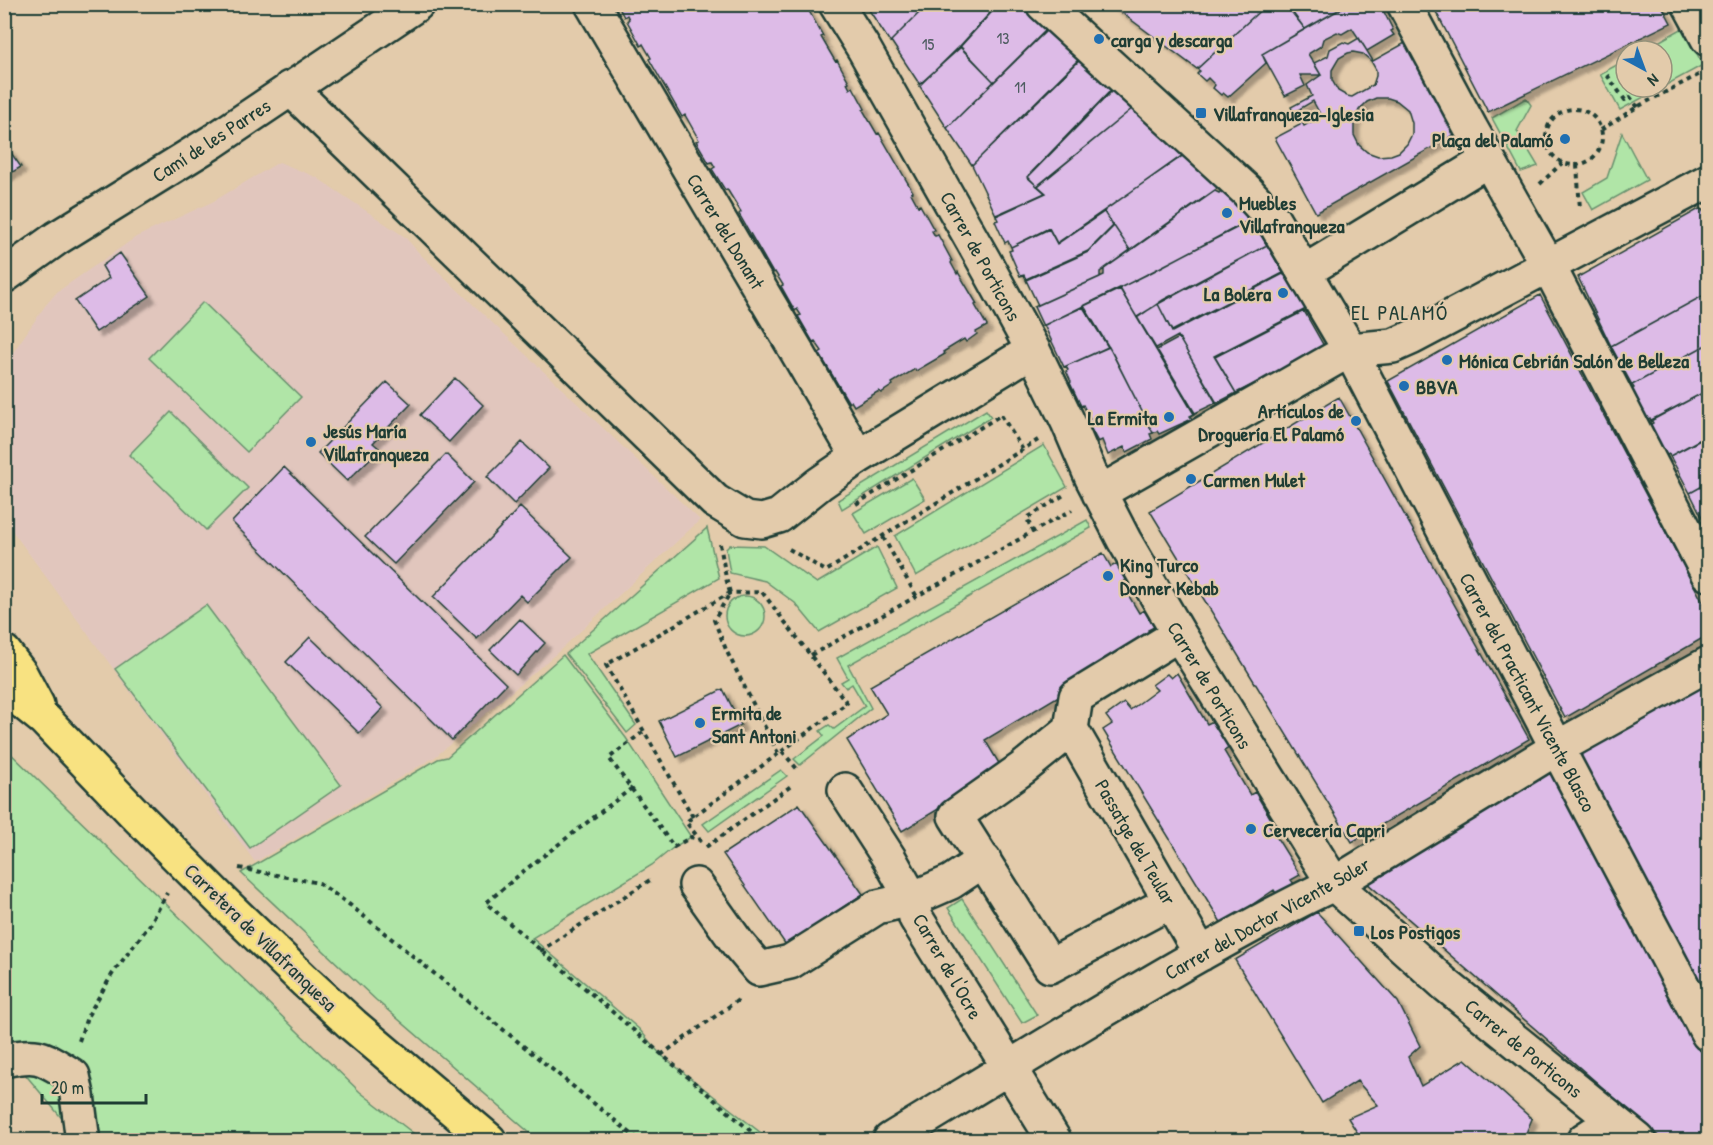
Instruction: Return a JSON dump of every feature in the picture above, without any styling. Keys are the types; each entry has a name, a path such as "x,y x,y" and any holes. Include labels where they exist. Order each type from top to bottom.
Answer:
{"main road":[{"name":"Carretera de Villafranquesa","path":"4,652 20,673 45,720"},
{"name":"Carretera de Villafranquesa","path":"4,687 45,720 134,813 298,974 353,1025 489,1140"}],"street":[{"name":"Camí de les Parres","path":"4,276 57,238 212,142 417,4"},
{"name":"Carrer del Donant","path":"592,4 858,457"},
{"name":"Carrer de Porticons","path":"836,4 954,205 1033,351 1068,422 1083,497 1124,540 1179,634 1334,884 1446,985 1626,1131"},
{"name":"Carrer del Practicant Vicente Blasco","path":"1043,4 1246,190 1272,218 1350,350 1708,1034"},
{"path":"1404,4 1548,265 1708,574"},
{"path":"1689,4 1708,39"},
{"path":"290,88 715,501 745,519 762,521 779,516 858,457 1033,351"},
{"path":"1304,272 1475,168"},
{"path":"1083,497 1350,350 1393,346 1708,181"},
{"path":"1170,902 1050,966 955,816 1023,768 1071,729 1076,697 1179,634"},
{"name":"Carrer del Doctor Vicente Soler","path":"890,1140 1201,954 1305,897 1334,884 1557,748 1708,664"},
{"name":"Passatge del Teular","path":"1071,729 1201,954"},
{"name":"Carrer de l'Ocre","path":"844,790 889,858 912,899 916,918 1054,1140"},
{"path":"696,885 738,944 759,969 790,962 877,907 912,899 951,882 984,860"},
{"path":"4,1060 26,1056 41,1057 73,1076 81,1140"},
{"path":"1584,1140 1626,1131"}],"path":[{"path":"1601,130 1701,73"},
{"path":"1607,75 1626,100 1630,97 1639,108"},
{"path":"1572,109 1581,110 1596,120 1601,130 1600,149 1586,163 1577,165 1562,163 1549,150 1546,133 1555,117 1572,109"},
{"path":"1539,185 1562,163"},
{"path":"1577,165 1581,213"},
{"path":"849,508 1001,415 1023,450"},
{"path":"782,544 826,571 1041,438"},
{"path":"811,655 1033,532 1083,497"},
{"path":"1033,532 1027,518 1083,497"},
{"path":"883,537 917,597"},
{"path":"720,540 730,593 714,620 727,652 780,752 797,769"},
{"path":"693,817 606,665 730,593 762,592 847,703 780,752 693,817 686,822 703,844"},
{"path":"643,732 609,758 674,847 691,837 703,844"},
{"path":"703,844 791,786"},
{"path":"632,788 486,903 761,1140"},
{"path":"236,868 319,883 359,912 639,1140"},
{"path":"540,951 650,880"},
{"path":"73,1076 72,1061 87,1017 113,972 151,923 168,890"},
{"path":"661,1055 746,994"}],"shaded area":[{"name":"Jesús María Villafranqueza","path":"279,162 316,177 405,237 420,254 700,520 558,652 435,757 255,862 5,521 5,364 57,292 136,237 214,201"}],"green space":[{"path":"1683,28 1703,65 1674,81 1674,39 1663,39"},
{"path":"1614,66 1614,99 1640,99 1620,110 1600,74"},
{"path":"1526,98 1531,105 1517,131 1538,166 1521,172 1492,118"},
{"path":"1622,133 1647,180 1593,210 1583,192 1607,178"},
{"path":"203,302 301,397 247,452 149,358"},
{"path":"986,410 991,417 842,509 838,500"},
{"path":"171,412 248,488 206,530 129,455"},
{"path":"1044,445 1067,487 916,576 895,536"},
{"path":"912,478 925,499 866,534 853,513"},
{"path":"1087,520 1091,528 848,665 871,708 800,765 794,759 824,736 820,731 829,725 834,729 865,706 852,684 846,688 841,682 848,678 837,658"},
{"path":"707,528 719,578 587,654 636,725 627,733 566,654"},
{"path":"730,545 764,546 817,583 877,547 897,588 819,632 795,603 765,581 730,573 726,549"},
{"path":"745,596 759,602 765,616 759,630 745,636 731,630 725,616 731,602"},
{"path":"206,605 341,785 250,848 115,669"},
{"path":"563,655 626,738 691,837 652,865 532,938 639,1029 661,1055 770,1140 538,1140 376,1000 241,873 438,759 447,757"},
{"path":"4,747 360,1092 422,1140 80,1140 14,1061 5,1066"},
{"path":"781,770 787,776 709,831 703,824"},
{"path":"962,899 1037,1015 1022,1023 948,908"}],"building":[{"path":"617,4 805,4 823,36 821,37 849,82 847,83 850,89 853,87 865,109 863,110 913,192 911,193 934,230 932,231 935,236 938,235 951,263 977,304 975,305 987,326 976,332 977,334 966,342 964,339 943,352 945,354 892,383 893,385 881,393 879,391 854,406 851,401 849,403 819,353 822,351 815,341 813,342 798,316 801,315 797,309 795,311 781,286 783,285 775,272 773,273 739,214 741,212 712,169 715,167 712,162 709,163 696,141 699,140 685,115 682,117 643,44 641,46 627,21 629,19 627,15 624,17"},
{"path":"874,4 928,4 890,42 869,10"},
{"path":"928,4 935,6 936,4 998,4 920,85 891,41"},
{"path":"999,4 1024,4 1044,23 1047,30 994,82 960,47"},
{"path":"1110,4 1267,4 1197,69"},
{"path":"1267,4 1285,4 1305,29 1262,54 1266,63 1228,97 1223,93 1221,95 1213,88 1215,85 1208,78 1205,81 1197,74 1200,71 1197,69"},
{"path":"1286,4 1349,4 1305,29"},
{"path":"1349,4 1380,4 1394,35 1367,51 1352,28 1342,34 1337,32 1323,39 1321,46 1308,54 1321,75 1300,75 1305,86 1285,96 1262,54"},
{"path":"1432,4 1661,4 1671,23 1638,39 1614,39 1614,51 1488,112"},
{"path":"1047,29 1079,59 972,165 947,128"},
{"path":"1359,38 1373,61 1405,43 1456,134 1316,213 1275,138 1300,125 1291,107 1312,96 1307,85 1321,75 1314,63 1328,56 1330,49 1343,42 1349,44","holes":["1353,52 1363,54 1371,61 1376,70 1376,76 1373,85 1352,97 1338,91 1332,80 1332,70 1339,58","1376,98 1388,98 1397,101 1408,110 1412,123 1412,134 1407,144 1399,152 1378,156 1367,152 1359,145 1354,135 1354,123 1359,110 1367,102","1313,101 1321,116 1304,126 1296,111"]},
{"path":"961,47 994,82 947,128 919,85"},
{"path":"1080,60 1112,89 1027,177 1045,193 996,215 972,165"},
{"path":"1113,90 1133,108 1037,186 1028,177"},
{"path":"1133,108 1184,155 1057,243 1049,228 1011,247 1008,241 1005,243 995,221 998,220 996,216 1046,193 1038,186"},
{"path":"4,143 21,167 4,177"},
{"path":"1183,155 1219,187 1130,250 1104,211"},
{"path":"1223,189 1250,213 1246,217 1248,221 1043,326 1034,307 1100,277 1100,272 1215,191 1219,193"},
{"path":"1701,208 1708,219 1708,293 1611,346 1578,277"},
{"path":"1104,212 1113,226 1088,251 1026,279 1024,275 1020,276 1009,251 1012,250 1011,247 1049,229 1057,244"},
{"path":"1252,220 1267,245 1163,300 1137,318 1120,288"},
{"path":"1114,226 1130,250 1104,269 1104,275 1038,305 1026,280 1088,252"},
{"path":"1267,245 1283,273 1172,331 1158,304"},
{"path":"120,253 150,296 96,332 75,301 109,278 102,266"},
{"path":"1283,274 1290,275 1307,307 1214,356 1236,393 1217,403 1179,338 1157,350 1137,317 1158,304 1172,332"},
{"path":"1120,289 1194,414 1190,416 1192,419 1159,434 1157,431 1153,433 1113,354 1084,306"},
{"path":"1708,293 1708,344 1632,385 1611,346"},
{"path":"1540,295 1708,612 1708,635 1565,718 1388,381"},
{"path":"1083,307 1108,347 1064,367 1044,325"},
{"path":"1304,311 1325,348 1236,393 1215,357"},
{"path":"1178,336 1216,403 1195,413 1156,348"},
{"path":"1708,344 1708,390 1651,421 1650,418 1646,420 1629,390 1634,388 1632,385"},
{"path":"1109,347 1153,433 1150,434 1152,439 1127,452 1124,447 1108,455 1102,440 1098,442 1090,427 1087,420 1090,419 1070,383 1066,366"},
{"path":"455,378 483,405 449,442 420,415"},
{"path":"387,382 411,404 373,443 380,449 347,481 318,453"},
{"path":"1708,390 1708,435 1670,456 1669,454 1665,456 1649,425 1653,423 1651,420"},
{"path":"1339,397 1529,739 1352,842 1150,511"},
{"path":"1708,436 1708,483 1690,493 1670,456"},
{"path":"522,442 549,468 514,504 487,477"},
{"path":"446,454 474,482 394,564 365,537"},
{"path":"284,467 506,684 452,740 232,522"},
{"path":"1708,483 1708,529 1690,493"},
{"path":"520,507 572,557 527,602 520,595 477,639 433,597"},
{"path":"1103,553 1111,567 1116,564 1125,580 1121,583 1139,613 1144,610 1154,627 1148,630 1154,639 985,740 1003,770 902,831 847,740 887,714 870,686"},
{"path":"520,619 545,643 516,675 490,650"},
{"path":"310,637 383,708 359,733 286,662"},
{"path":"1708,665 1708,1005 1571,745"},
{"path":"1177,673 1207,724 1213,721 1229,748 1224,751 1250,795 1255,792 1271,819 1267,822 1300,875 1291,880 1295,885 1277,895 1274,890 1246,909 1249,913 1222,924 1103,730 1112,724 1106,716 1124,703 1130,710 1157,690 1152,685 1167,674 1171,678"},
{"name":"Ermita de Sant Antoni","path":"723,689 741,725 677,757 659,721"},
{"path":"1554,759 1708,1050 1708,1140 1663,1140 1358,875"},
{"path":"799,804 863,894 786,945 723,854"},
{"path":"1317,912 1398,1002 1420,1046 1408,1057 1421,1086 1465,1059 1532,1119 1523,1140 1362,1140 1348,1118 1378,1105 1357,1081 1322,1103 1235,960"}],"place":[{"name":"carga y descarga","path":"1099,39"},
{"name":"Villafranqueza-Iglesia","path":"1201,113"},
{"name":"Plaça del Palamó","path":"1565,139"},
{"name":"Muebles Villafranqueza","path":"1227,213"},
{"name":"La Bolera","path":"1283,293"},
{"name":"Mónica Cebrián Salón de Belleza","path":"1447,360"},
{"name":"BBVA","path":"1404,386"},
{"name":"La Ermita","path":"1169,417"},
{"name":"Artículos de Droguería El Palamó","path":"1356,421"},
{"name":"Jesús María Villafranqueza","path":"311,442"},
{"name":"Carmen Mulet","path":"1191,479"},
{"name":"King Turco Donner Kebab","path":"1108,576"},
{"name":"Ermita de Sant Antoni","path":"700,723"},
{"name":"Cervecería Capri","path":"1251,829"},
{"name":"Los Postigos","path":"1359,931"}],"district":[{"name":"EL PALAMÓ","path":"1400,312"}]}
